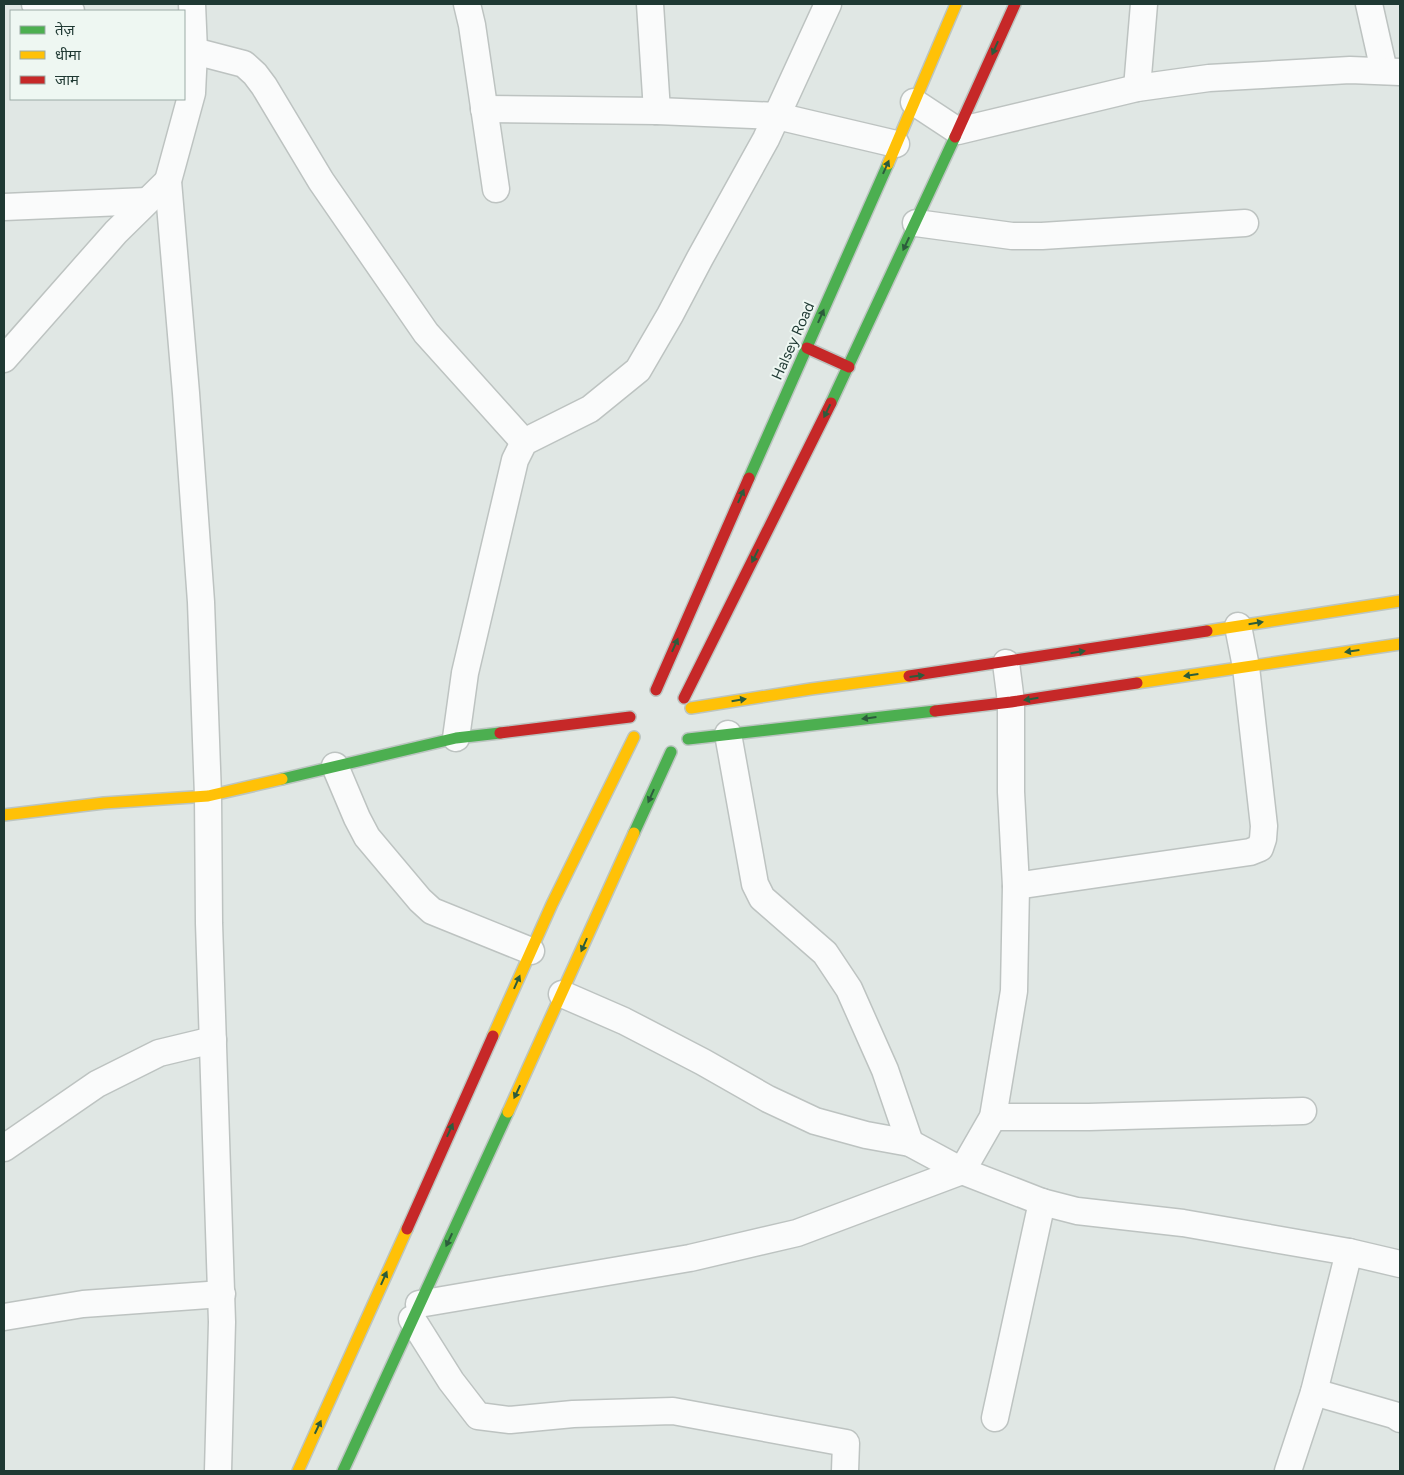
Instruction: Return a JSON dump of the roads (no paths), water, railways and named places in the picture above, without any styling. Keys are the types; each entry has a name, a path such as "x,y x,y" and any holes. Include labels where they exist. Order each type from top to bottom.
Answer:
{"street":[{"path":"35,4 66,10"},
{"path":"192,4 194,51 188,90 168,181 186,392 200,593 208,796 209,923 222,1294 218,1471"},
{"path":"467,4 496,189"},
{"path":"650,4 657,111"},
{"path":"456,738 465,673 515,460 524,442 590,410 638,370 766,139 828,4"},
{"name":"Halsey Road","path":"677,706 807,348 956,4"},
{"path":"343,1471 562,994 665,752 681,747 677,706 849,367 1015,4"},
{"path":"1137,88 1144,4"},
{"path":"914,102 958,131 1137,88 1209,78 1350,70 1392,72 1369,4"},
{"path":"194,51 244,64 255,74 321,181 426,333 524,442"},
{"path":"484,109 657,111 777,116 896,144"},
{"path":"4,359 116,232 168,181"},
{"path":"4,207 147,201"},
{"path":"916,223 1020,236 1245,223"},
{"path":"807,348 849,367"},
{"path":"677,706 1006,663 1103,653 1238,626 1370,610 1400,601"},
{"path":"1016,886 1250,852 1260,848 1264,826 1246,667 1238,626"},
{"path":"677,706 728,734 1011,702 1108,682 1246,667 1376,644 1400,644"},
{"path":"416,1312 690,1258 797,1233 962,1171 993,1117 1014,991 1016,886 1011,792 1011,702 1006,663"},
{"path":"4,815 104,803 208,796 456,738 632,712 631,727 638,741 552,904 298,1471"},
{"path":"728,734 755,884 762,898 825,953 849,989 885,1070 910,1143"},
{"path":"335,766 357,818 367,836 420,900 432,911 531,951"},
{"path":"562,994 624,1021 703,1062 768,1099 815,1121 866,1135 910,1143 962,1171 1042,1202 1077,1211 1182,1223 1349,1252 1400,1264"},
{"path":"4,1148 97,1084 159,1053 213,1040"},
{"path":"993,1117 1089,1117 1303,1111"},
{"path":"995,1418 1042,1202"},
{"path":"1288,1471 1314,1392 1349,1252"},
{"path":"4,1317 83,1304 222,1294"},
{"path":"416,1312 451,1381 478,1416 510,1420 572,1414 673,1412 846,1444 845,1471"},
{"path":"1314,1392 1394,1415 1400,1419"}]}
